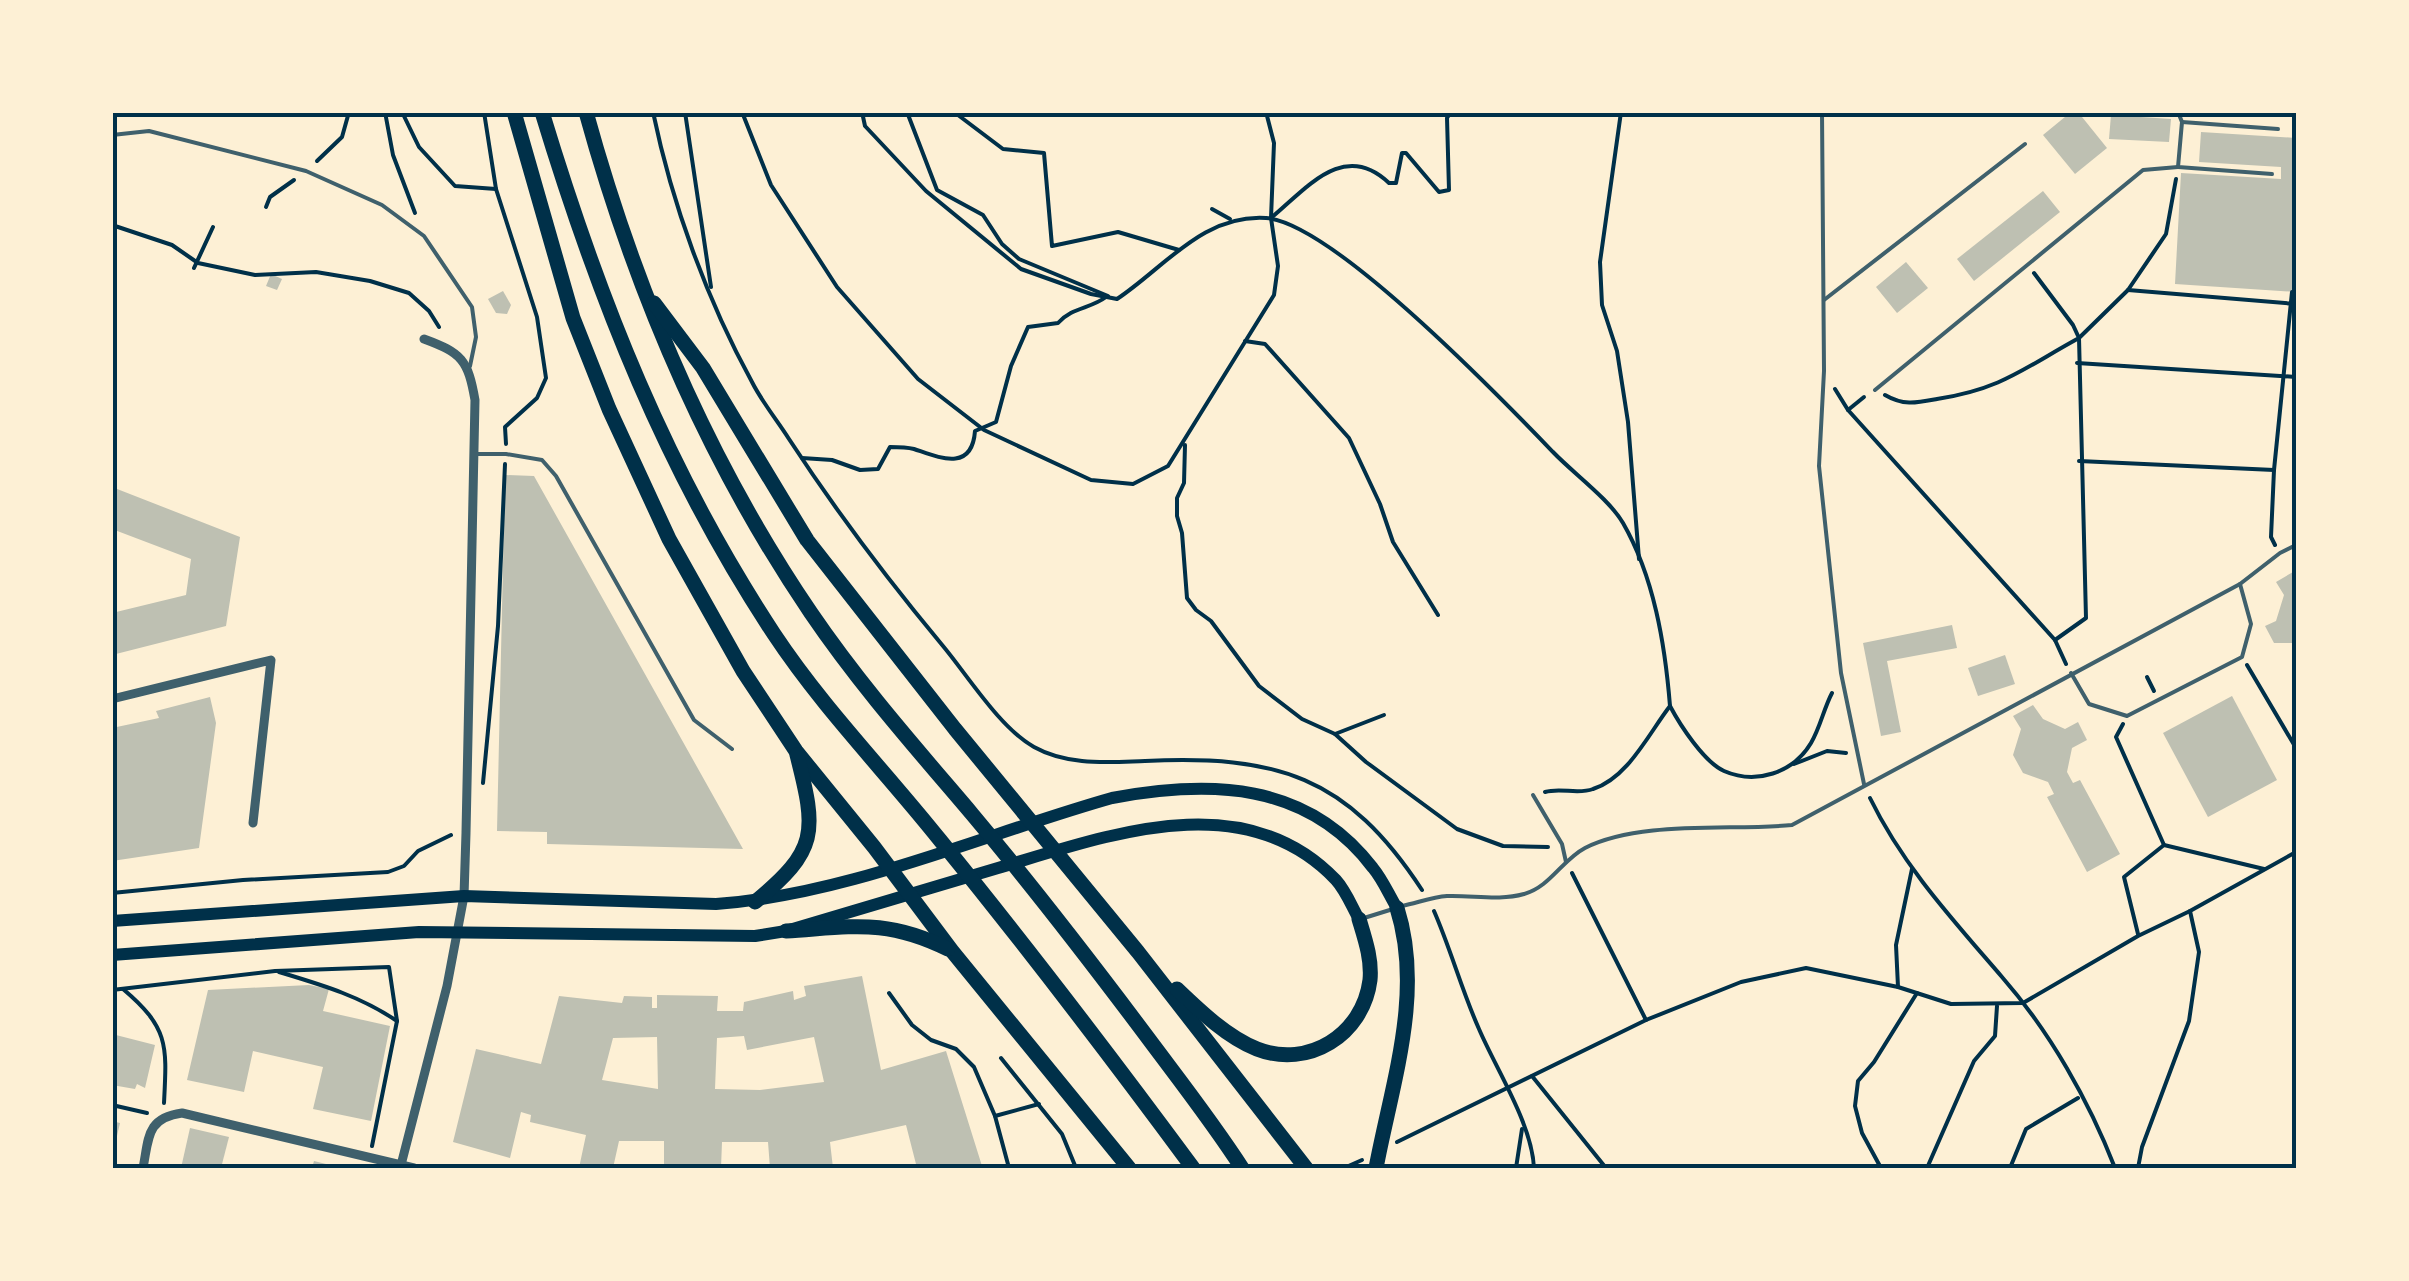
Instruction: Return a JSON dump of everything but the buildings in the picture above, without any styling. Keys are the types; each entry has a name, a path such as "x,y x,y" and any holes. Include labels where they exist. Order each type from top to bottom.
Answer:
{"highway":[{"path":"514,112 567,299 609,409 669,539 743,671 796,752 1129,1168"},
{"path":"542,112 573,214 640,392 699,510 766,620 844,728 937,835 1068,999 1193,1168"},
{"path":"586,112 611,201 678,377 736,490 810,612 879,706 974,816 1100,974 1242,1168"},
{"path":"640,284 703,368 806,540 1138,952 1306,1168"},
{"path":"755,902 790,872 802,856 808,836 806,794 796,752"},
{"path":"1376,1168 1408,1006 1408,952 1397,908"},
{"path":"1138,952 1204,1015 1254,1048 1278,1055 1306,1054 1330,1044 1346,1030 1362,1006 1370,979 1368,950 1359,920"},
{"path":"786,931 876,926 920,935 952,951"}],"main road":[{"path":"112,921 464,896 755,902 812,890 1059,813 1162,789 1209,786 1246,791 1307,814 1349,842 1374,868 1397,908"},
{"path":"112,956 341,936 458,932 719,938 786,931 1084,843 1154,826 1216,824 1248,829 1288,844 1310,858 1338,882 1359,920"}],"street":[{"path":"401,1165 458,932 464,896 466,833 475,400 469,368 453,349 424,340"},
{"path":"112,699 270,660 252,824"},
{"path":"142,1168 150,1129 163,1116 182,1113 414,1168"}],"lane":[{"path":"1822,112 1824,371 1819,466 1841,674 1864,784"},
{"path":"2178,112 2182,122 2178,167"},
{"path":"2182,122 2278,129"},
{"path":"112,134 148,131 306,171 382,205 424,236 472,307 476,337 469,368"},
{"path":"1824,300 2024,144"},
{"path":"1875,390 2144,170 2178,167 2272,174"},
{"path":"474,454 542,460 556,476 694,720 732,749"},
{"path":"1359,920 1444,896 1503,898 1528,893 1585,848 1676,828 1792,825 2240,584 2280,553 2296,546"},
{"path":"2070,673 2089,704 2127,716 2242,656 2250,624 2240,584"},
{"path":"1533,795 1562,844 1566,862"}],"path":[{"path":"266,207 270,198 342,137 349,112"},
{"path":"385,112 393,156 424,236"},
{"path":"402,112 419,148 455,186 496,189"},
{"path":"482,796 498,626 506,427 537,398 546,378 537,317 496,189 484,112"},
{"path":"652,112 695,258 752,383 801,458 922,621 1011,728 1034,747 1069,760 1235,760 1278,770 1324,789 1361,814 1406,865 1429,900 1454,956 1477,1024 1523,1125 1534,1168"},
{"path":"685,112 713,297"},
{"path":"742,112 771,185 836,287 918,379 984,430 1091,480 1134,484 1168,466 1274,295 1278,266 1270,218 1274,143 1266,112"},
{"path":"862,112 865,126 926,191 1021,269 1106,297 1117,299 1150,277 1178,250 1230,219 1270,218 1302,231 1362,270 1622,520 1656,611 1670,706 1684,732 1722,771 1762,778 1827,750 1842,750 1851,757"},
{"path":"907,112 938,190 983,214 1002,244 1019,259 1117,299"},
{"path":"954,112 1003,149 1044,153 1052,246 1118,232 1178,250"},
{"path":"1270,218 1336,167 1369,167 1389,183 1396,183 1402,153 1406,152 1439,192 1449,190 1447,118 1451,112"},
{"path":"1621,112 1600,262 1602,305 1616,351 1628,422 1640,563"},
{"path":"1848,410 1875,390 1902,404 1978,392 2010,380 2078,338 2128,290 2166,234 2178,167"},
{"path":"1212,209 1230,219"},
{"path":"112,225 172,245 196,265 254,274 316,272 370,280 396,289 429,310 453,349"},
{"path":"196,265 214,227"},
{"path":"2026,267 2073,325 2078,338 2086,618 2055,640"},
{"path":"2128,290 2294,304"},
{"path":"2280,553 2271,536 2274,470 2294,304 2292,292"},
{"path":"801,458 832,460 868,471 878,469 890,447 910,448 946,461 962,456 974,443 975,431 996,422 1011,366 1028,327 1058,323 1067,313 1095,305 1106,297"},
{"path":"1245,341 1265,344 1349,438 1380,504 1392,542 1438,614"},
{"path":"2077,363 2296,377"},
{"path":"1824,371 1848,410 2055,640 2070,673"},
{"path":"1185,443 1184,483 1177,498 1177,516 1187,598 1211,621 1259,686 1302,719 1334,734 1458,829 1503,846 1549,848 1562,844"},
{"path":"2080,460 2274,470"},
{"path":"2242,656 2296,748"},
{"path":"1790,766 1811,742 1841,674"},
{"path":"1533,795 1554,789 1592,790 1610,782 1670,706"},
{"path":"1334,734 1384,715"},
{"path":"2127,716 2116,737 2164,845"},
{"path":"1864,784 1912,869 2022,1003 2070,1074 2115,1168"},
{"path":"112,893 243,880 388,872 454,833 466,833"},
{"path":"2164,845 2265,869"},
{"path":"2138,936 2124,877 2164,845"},
{"path":"1456,1113 1646,1020 1742,982 1806,968 1898,987 1952,1004 2022,1003 2296,852"},
{"path":"1566,862 1646,1020"},
{"path":"1898,987 1896,945 1912,869"},
{"path":"388,872 388,885"},
{"path":"2138,1168 2142,1147 2189,1021 2199,952 2190,911"},
{"path":"112,990 275,971 389,967 397,1021 369,1158"},
{"path":"275,971 344,991 397,1021"},
{"path":"112,1105 163,1116 164,1037 148,1011 123,989"},
{"path":"889,993 912,1025 932,1040 956,1050 974,1066 995,1116 1009,1168"},
{"path":"1881,1168 1862,1133 1854,1106 1858,1081 1917,994"},
{"path":"1926,1168 1974,1061 1995,1036 1997,1004"},
{"path":"1001,1058 1062,1134 1076,1168"},
{"path":"1532,1076 1606,1168"},
{"path":"2010,1168 2026,1129 2078,1098"},
{"path":"995,1116 1039,1104"},
{"path":"1516,1168 1523,1125"}]}
